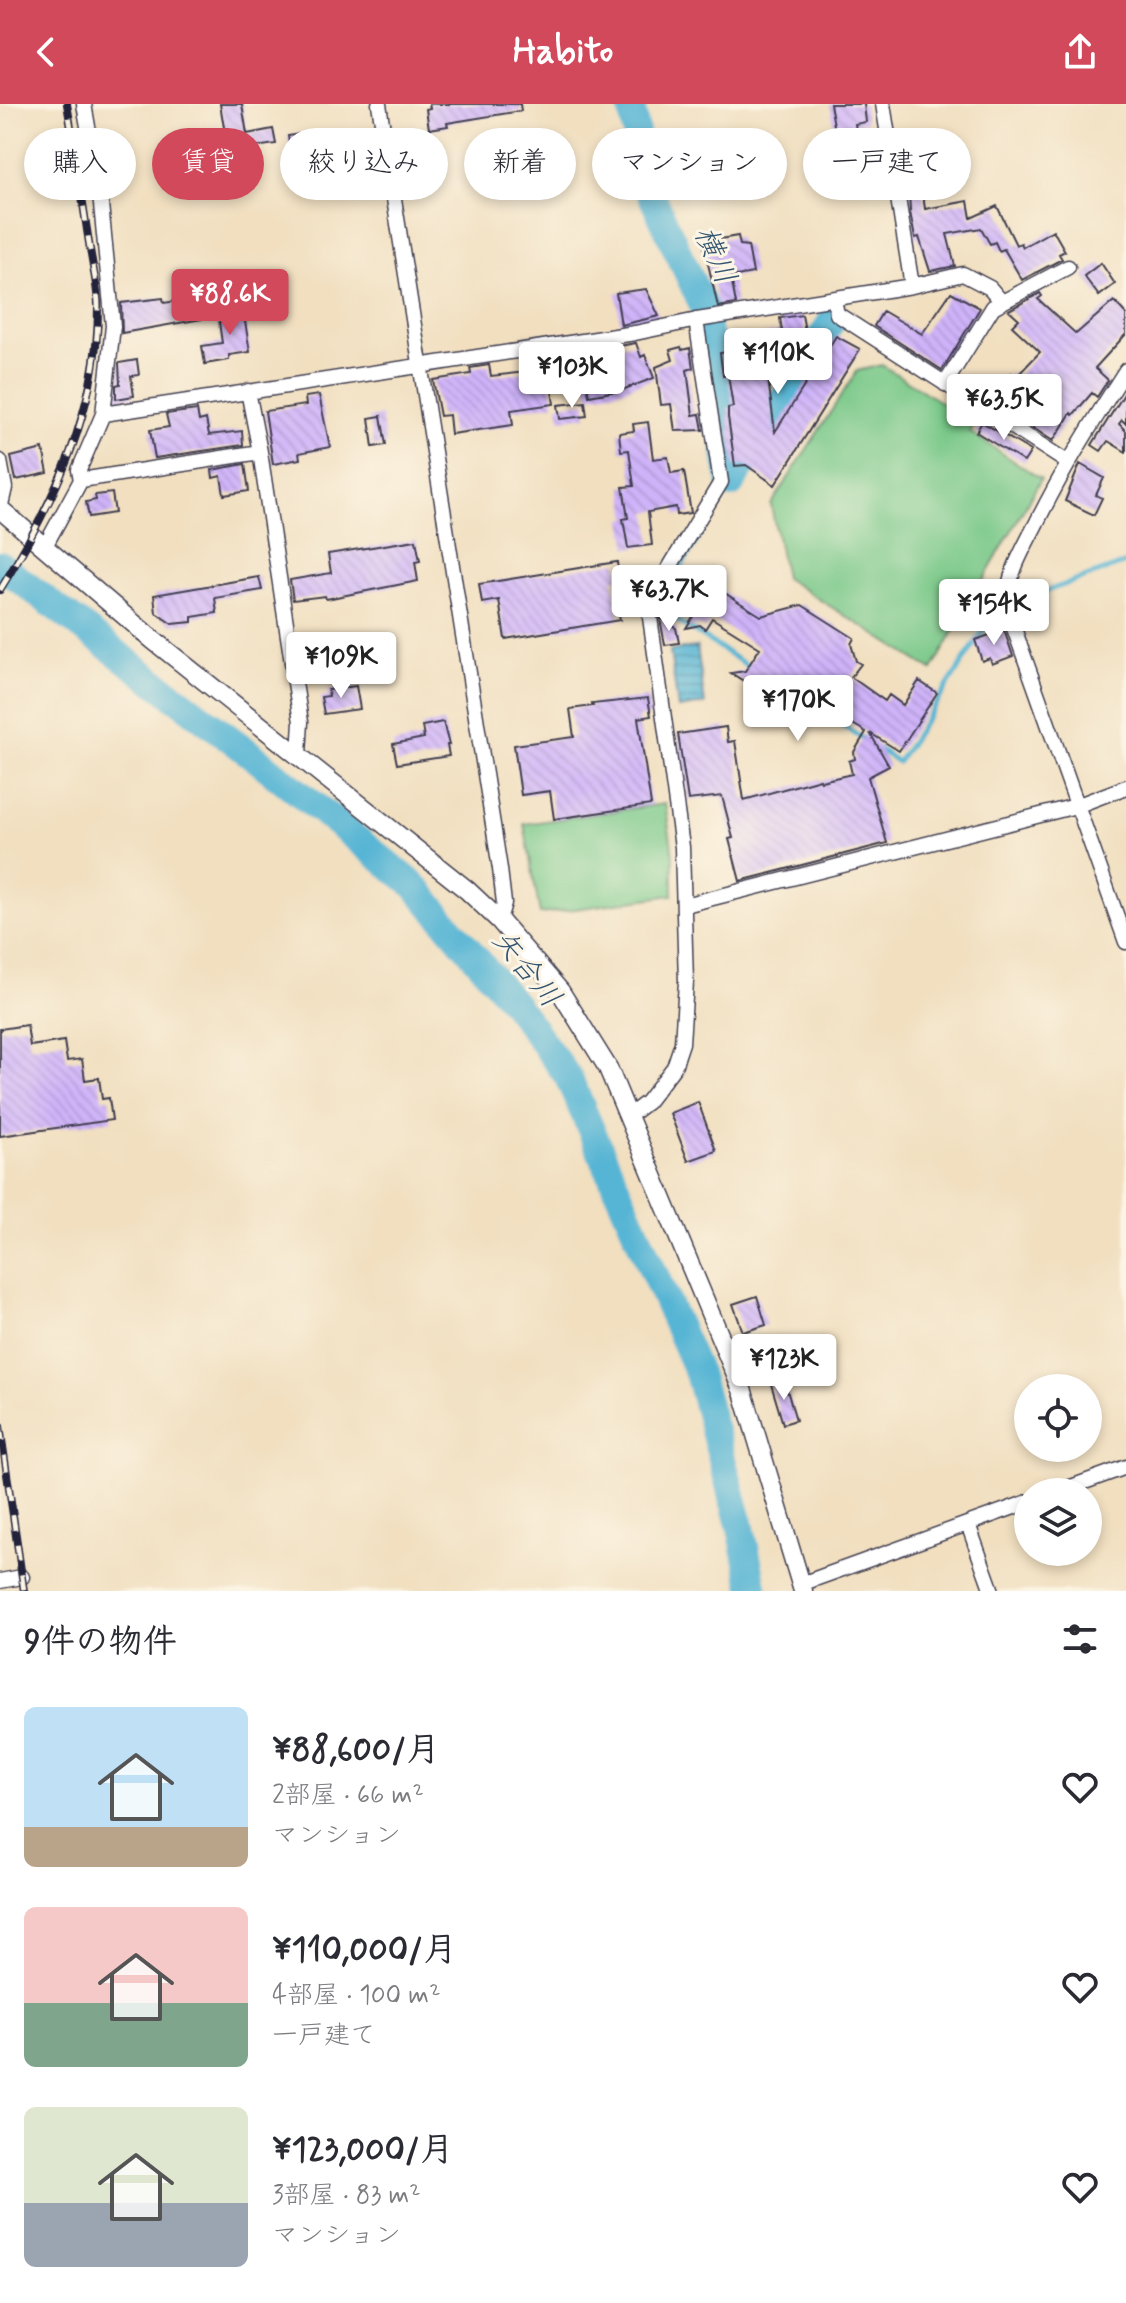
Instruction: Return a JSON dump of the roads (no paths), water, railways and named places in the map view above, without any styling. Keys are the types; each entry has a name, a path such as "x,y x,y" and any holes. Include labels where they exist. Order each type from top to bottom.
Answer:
{"street":[{"path":"44,548 81,480 79,470 103,414 113,326 100,194 84,104"},
{"path":"379,104 500,869 504,903 499,920"},
{"path":"883,104 912,286"},
{"path":"945,384 990,310 1068,267"},
{"path":"103,414 635,333 912,286 963,274 990,288 1002,302"},
{"path":"834,300 837,314 1067,462"},
{"path":"630,1115 662,1085 679,1055 686,982 682,847 648,603 721,482 701,320"},
{"path":"1126,370 1067,462 1010,580 1006,606 1126,942"},
{"path":"248,391 301,722 299,754"},
{"path":"81,480 260,452"},
{"path":"0,461 5,488 0,509 153,640 467,890 499,920 560,991 608,1068 630,1115 743,1392 802,1588 1014,1507"},
{"path":"685,905 1076,806 1126,787"},
{"path":"1096,1478 1126,1467"},
{"path":"968,1524 992,1591"},
{"path":"0,1581 22,1577"}],"water":[{"path":"697,647 705,704 678,708 670,651"}],"waterway":[{"name":"横川","path":"631,104 644,179 704,308 731,484 833,319"},
{"path":"731,484 659,609 751,668"},
{"path":"1013,603 1126,563"},
{"name":"矢合川","path":"0,565 253,756 414,885 514,1003 568,1077 698,1373 741,1528 754,1591"},
{"path":"875,747 898,762 1000,605"},
{"path":"780,686 866,741"}],"railway":[{"path":"0,590 55,489 70,454 91,381 96,343 97,289 67,104"},
{"path":"0,1426 24,1591"}]}
